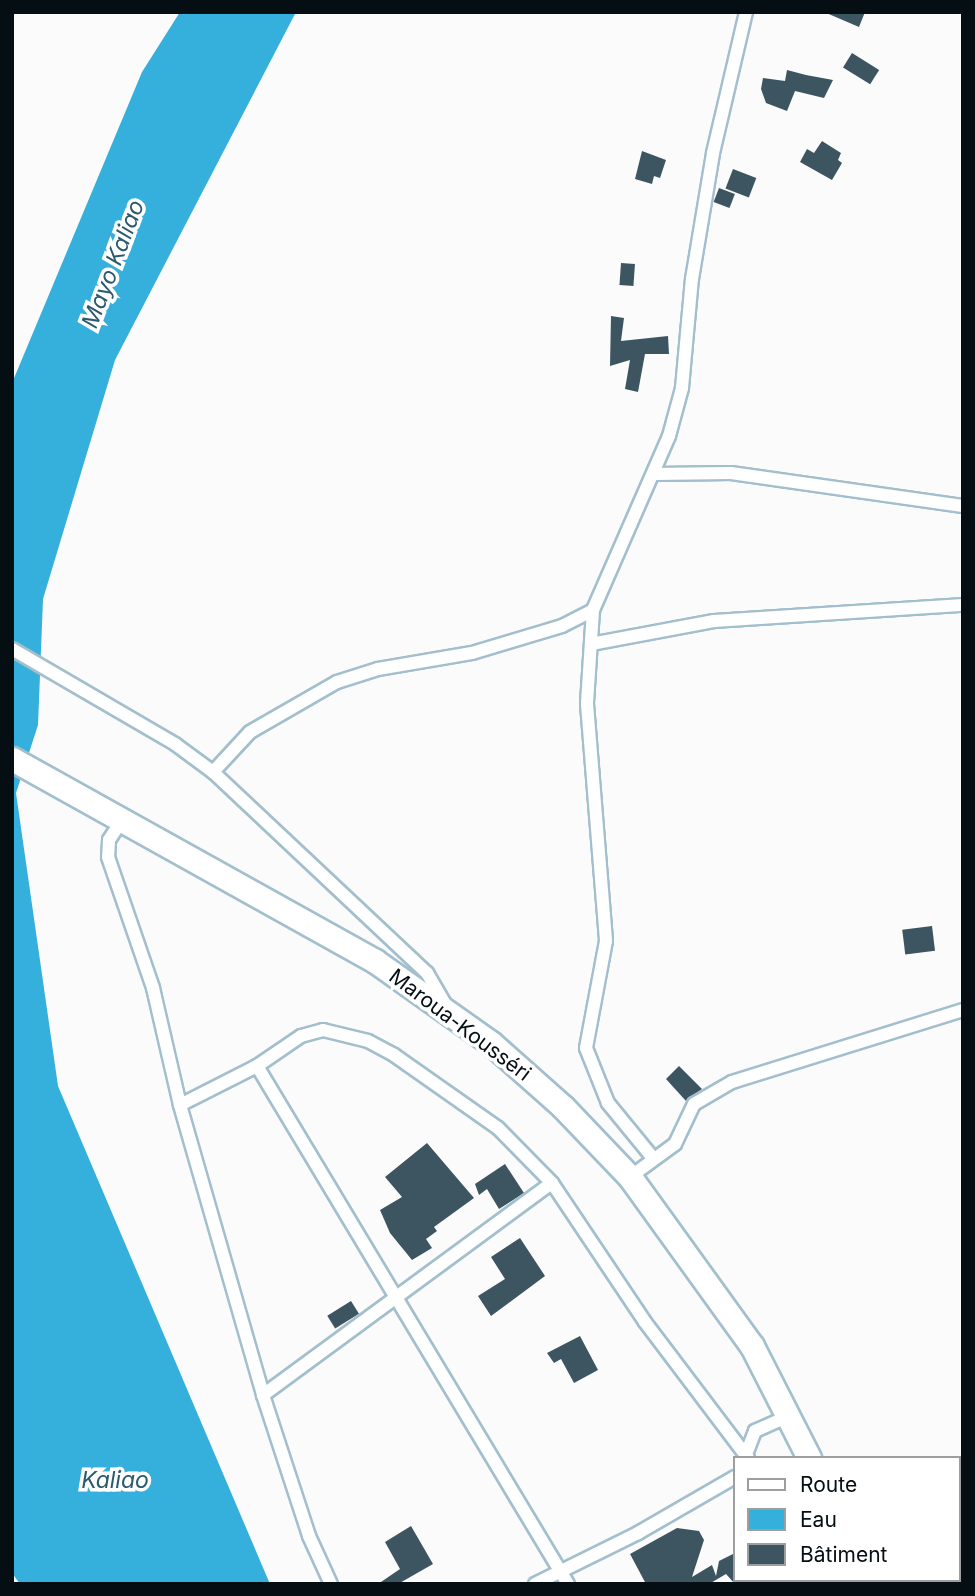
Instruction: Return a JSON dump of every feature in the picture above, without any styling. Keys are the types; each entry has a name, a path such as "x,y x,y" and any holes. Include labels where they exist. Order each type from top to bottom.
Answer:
{"highway":[{"name":"Maroua-Kousséri","path":"12,760 375,961 491,1043 563,1107 630,1177 709,1283 791,1415 808,1456"}],"street":[{"path":"653,1158 608,1103 586,1048 606,942 587,704 593,610 654,474 682,388 692,279 713,153 746,12"},
{"path":"654,474 732,473 963,506"},
{"path":"591,644 714,621 963,605"},
{"path":"213,772 250,732 337,682 378,669 472,653 562,626 593,610"},
{"path":"12,649 175,744 213,772 427,973 445,998 449,1013"},
{"path":"122,820 109,840 108,858 153,988 180,1105 263,1395 309,1536 331,1584"},
{"path":"630,1177 675,1144 694,1104 732,1082 963,1010"},
{"path":"180,1105 257,1066 301,1036 323,1030 368,1041 498,1128 552,1183 645,1322 746,1456"},
{"path":"257,1066 568,1584"},
{"path":"263,1395 397,1300 552,1183"},
{"path":"746,1456 755,1431 791,1415"},
{"path":"535,1584 734,1478"}],"water":[{"name":"Kaliao","path":"180,12 296,12 115,360 43,599 38,725 16,793 58,1086 270,1584 20,1584 12,1573 12,383 142,72"}],"building":[{"path":"824,12 865,12 859,27"},
{"path":"852,53 879,70 870,84 843,67"},
{"path":"787,70 833,80 824,98 795,91 787,111 766,103 761,89 763,78 785,81"},
{"path":"822,141 841,153 838,160 842,163 832,180 800,162 807,149 814,153"},
{"path":"642,151 666,160 660,178 654,176 652,184 635,179"},
{"path":"733,169 756,178 749,198 725,189"},
{"path":"719,188 735,194 729,208 714,202"},
{"path":"621,263 635,264 633,286 619,285"},
{"path":"611,316 624,318 621,341 668,336 669,354 645,354 638,392 625,389 630,360 610,366"},
{"path":"932,926 935,951 905,954 902,930"},
{"path":"679,1066 702,1089 686,1101 666,1079"},
{"path":"427,1143 474,1198 434,1227 437,1231 426,1239 432,1248 412,1260 390,1233 380,1210 402,1197 385,1177"},
{"path":"505,1164 524,1193 499,1209 487,1189 479,1195 475,1184"},
{"path":"520,1238 545,1276 491,1316 478,1296 505,1279 491,1257"},
{"path":"351,1301 359,1314 335,1329 327,1316"},
{"path":"580,1336 598,1370 574,1383 561,1359 554,1363 547,1353"},
{"path":"411,1526 433,1564 398,1584 378,1584 400,1569 385,1542"},
{"path":"677,1528 699,1531 704,1540 692,1577 712,1565 716,1576 719,1561 734,1554 735,1584 726,1574 709,1584 646,1584 630,1554"}],"water label":[{"name":"Mayo Kaliao","path":"113,264"}]}
